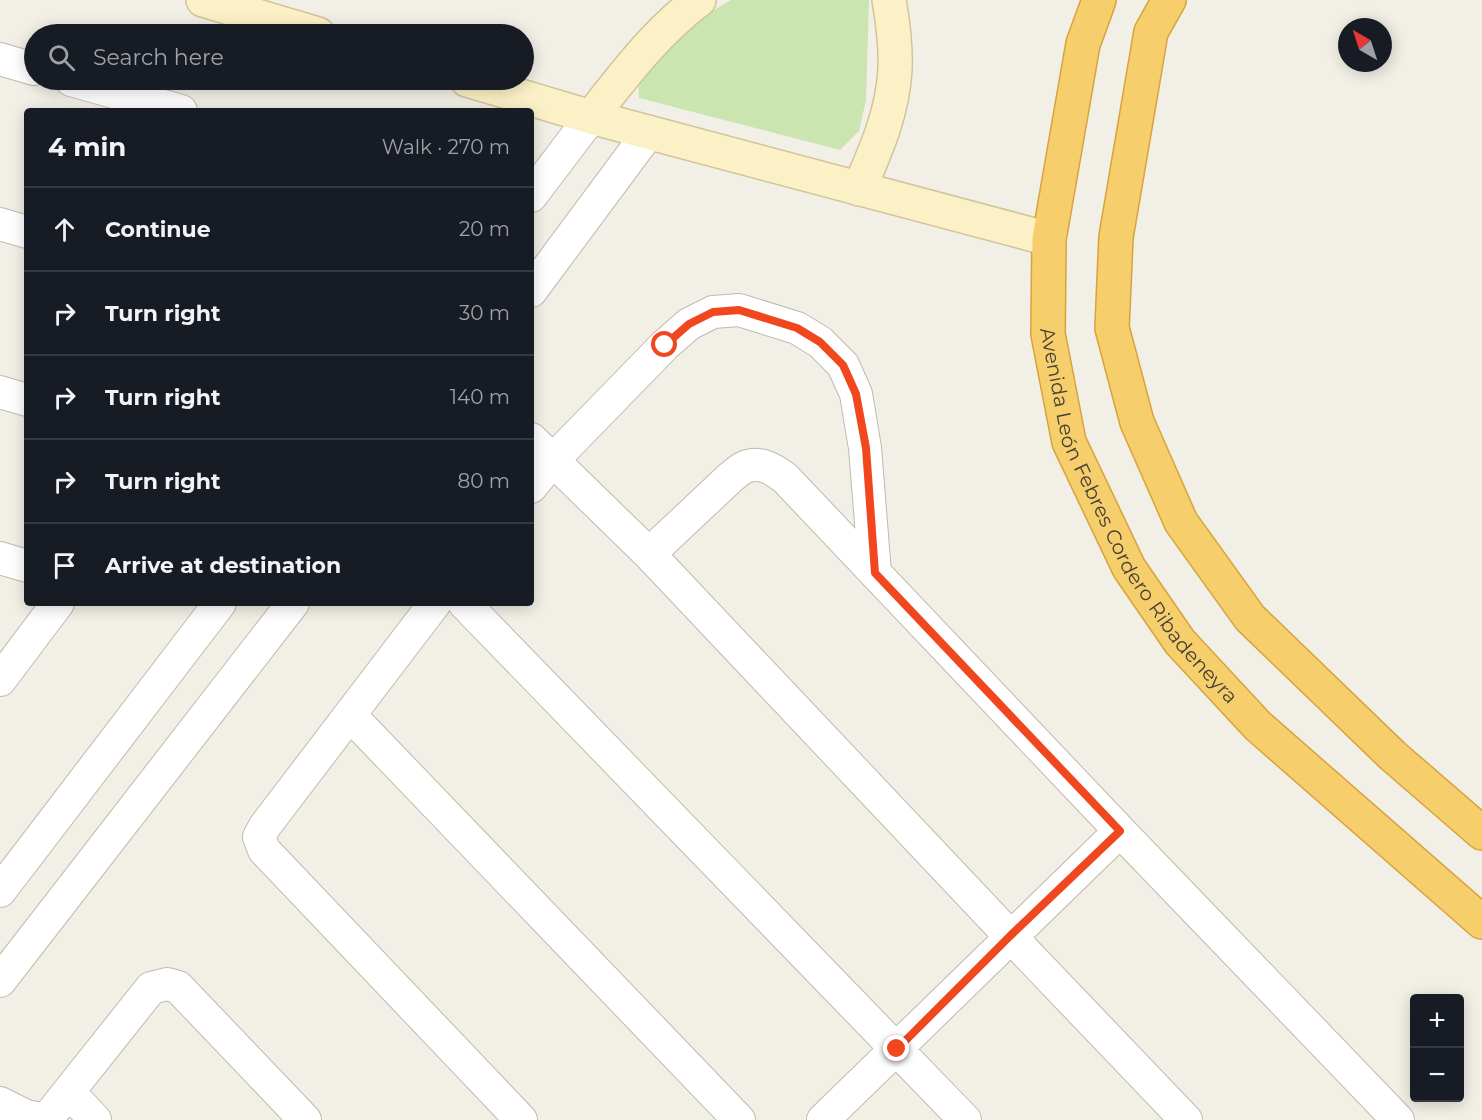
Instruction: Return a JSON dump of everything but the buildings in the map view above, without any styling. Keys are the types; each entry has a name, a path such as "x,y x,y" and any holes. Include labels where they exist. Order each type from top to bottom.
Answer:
{"highway":[{"name":"Avenida León Febres Cordero Ribadeneyra","path":"1099,0 1083,44 1049,239 1048,334 1069,442 1128,568 1180,642 1258,726 1482,922"},
{"name":"Avenida León Febres Cordero Ribadeneyra","path":"1169,0 1151,32 1116,237 1112,328 1137,422 1181,522 1250,618 1392,756 1482,833"}],"street":[{"path":"203,0 284,24"},
{"path":"534,192 642,53 672,22 699,0"},
{"path":"860,189 881,137 893,91 895,46 890,0"},
{"path":"0,59 24,66"},
{"path":"106,90 170,108"},
{"path":"501,90 591,117 1049,239"},
{"path":"534,287 649,132"},
{"path":"0,224 24,231"},
{"path":"534,483 553,460 665,345 689,324 713,312 739,310 797,328 820,342 843,365 856,394 866,448 875,573"},
{"path":"0,392 24,399"},
{"path":"534,442 649,554 1186,1120"},
{"path":"649,554 743,468 757,465 772,468 785,478 1398,1120"},
{"path":"0,558 24,565"},
{"path":"0,680 56,606"},
{"path":"0,891 218,606"},
{"path":"0,981 291,606"},
{"path":"433,606 265,826 259,837 264,850 521,1120"},
{"path":"467,606 965,1120"},
{"path":"350,715 739,1120"},
{"path":"823,1120 1120,831"},
{"path":"0,1103 26,1116 46,1120 152,987 167,984 178,987 305,1120"},
{"path":"69,1092 95,1120"}],"green space":[{"path":"731,0 869,0 866,100 859,131 840,150 639,98 638,79 658,54 709,13"}],"route":[{"path":"665,345 689,324 713,312 739,310 797,328 820,342 843,365 856,394 866,448 875,573 1120,831 1010,936 897,1049"}]}
